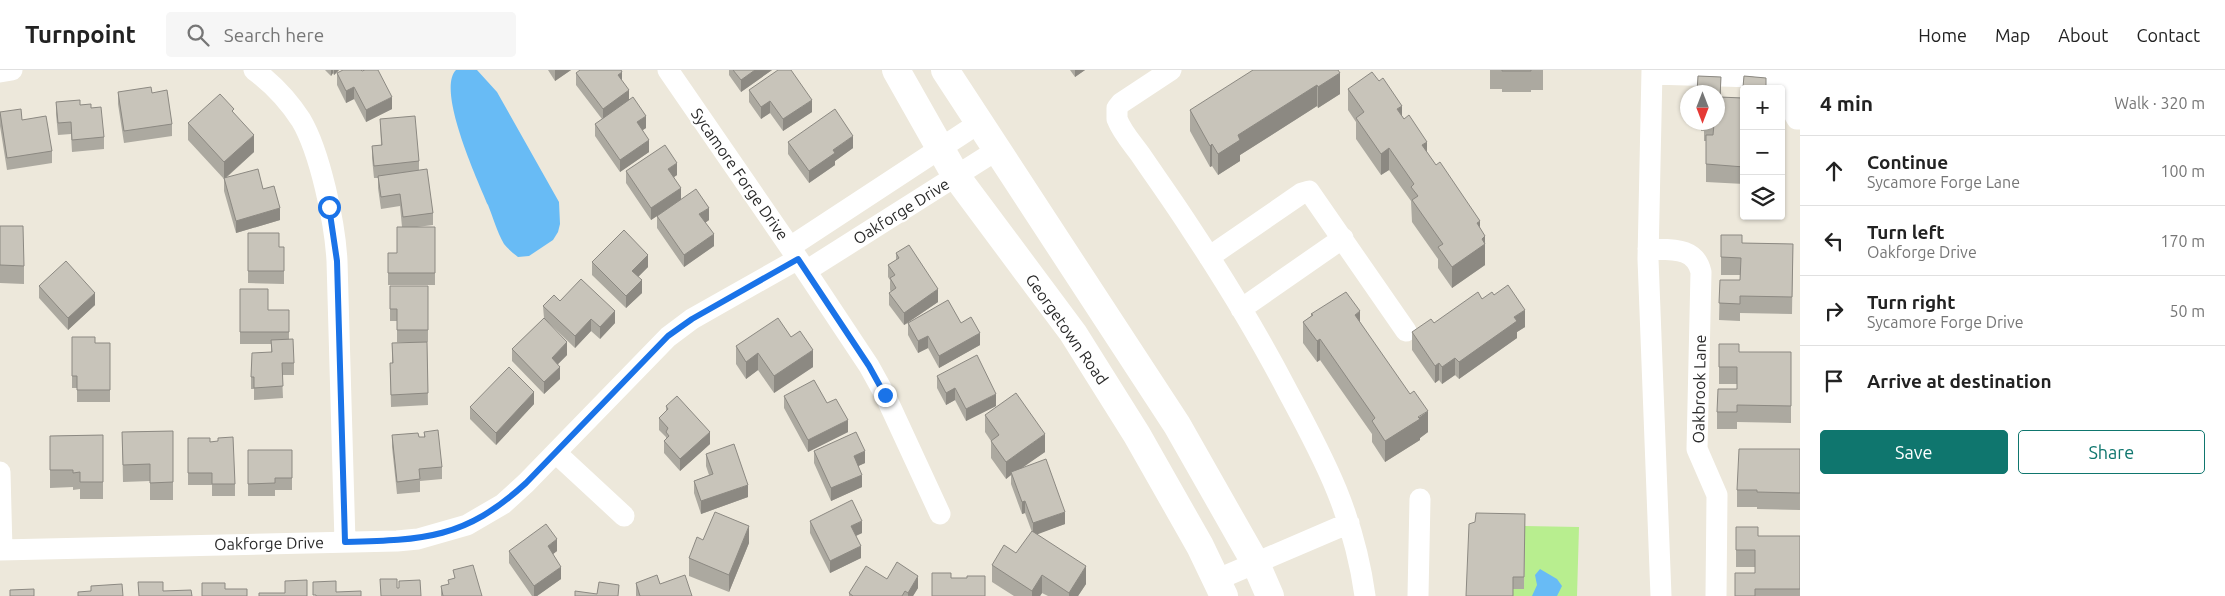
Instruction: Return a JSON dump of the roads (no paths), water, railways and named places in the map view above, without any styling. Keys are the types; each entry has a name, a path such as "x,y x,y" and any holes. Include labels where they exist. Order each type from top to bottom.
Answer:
{"main road":[{"name":"Georgetown Road","path":"896,70 956,176 1073,333 1137,435 1200,546 1220,588"},
{"path":"945,70 1177,425 1256,564 1270,596"}],"street":[{"path":"0,72 12,70"},
{"path":"254,70 278,90 302,122 314,152 331,215 337,261 345,542"},
{"name":"Sycamore Forge Drive","path":"668,70 798,259 876,377 940,514"},
{"path":"1171,70 1121,103 1117,108 1117,120 1209,257 1241,309 1271,360 1322,456 1342,500 1359,558 1365,596"},
{"path":"1661,596 1648,249 1652,72 1793,74 1793,112 1797,119 1800,119"},
{"path":"798,259 941,148 980,123"},
{"name":"Oakforge Drive","path":"1,550 418,539 467,525 511,498 668,336 692,319 798,259 956,176 997,150"},
{"path":"1209,257 1305,191 1312,193 1406,332"},
{"path":"1241,309 1343,238"},
{"name":"Oakbrook Lane","path":"1648,249 1685,251 1695,258 1701,272 1698,449 1717,495 1716,596"},
{"path":"556,453 624,516"},
{"path":"0,472 1,550"},
{"path":"1418,596 1420,499"},
{"path":"1220,588 1256,564 1349,523"}],"water":[{"path":"456,70 477,70 497,92 559,202 560,224 558,232 553,240 529,256 518,257 504,244 468,157 451,96 451,81"},
{"path":"1540,569 1557,579 1562,586 1557,596 1532,596 1537,585 1535,575"}]}
